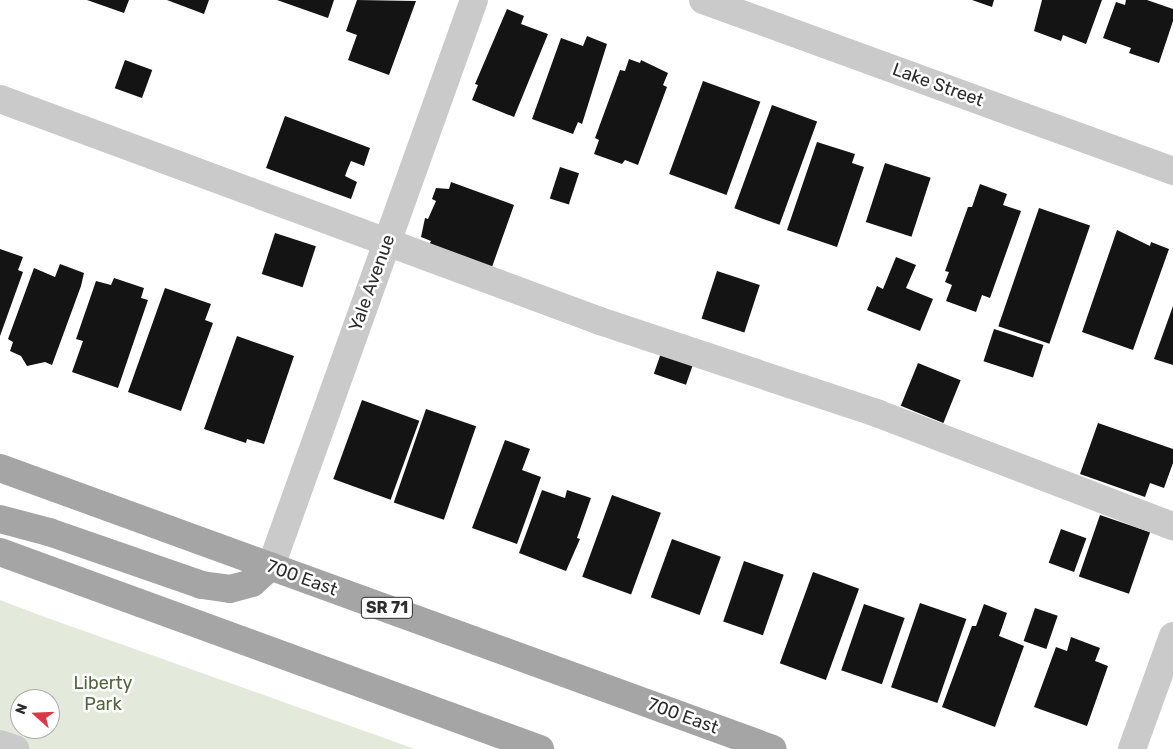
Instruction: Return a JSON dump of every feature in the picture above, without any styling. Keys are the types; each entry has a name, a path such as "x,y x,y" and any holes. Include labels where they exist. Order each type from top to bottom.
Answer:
{"main road":[{"name":"700 East","path":"0,468 773,749"},
{"path":"0,519 49,532 202,585 230,589 252,583 271,566"},
{"path":"0,552 540,749"}],"street":[{"name":"Yale Avenue","path":"271,566 474,0"},
{"name":"Lake Street","path":"704,0 1173,171"},
{"path":"0,99 387,244 600,320 879,414 1173,526"},
{"path":"1132,749 1173,636"},
{"path":"0,744 15,749"}],"green space":[{"name":"Liberty Park","path":"0,600 42,616 415,749 0,749"}],"building":[{"path":"87,0 129,0 124,13"},
{"path":"167,0 209,0 204,14"},
{"path":"277,0 334,0 328,18"},
{"path":"357,0 416,1 389,75 348,60 357,35 346,31"},
{"path":"972,0 994,0 992,7"},
{"path":"1042,0 1102,0 1086,44 1063,35 1061,41 1034,31"},
{"path":"1126,0 1147,0 1173,9 1173,21 1159,63 1129,53 1131,48 1103,38 1116,2 1125,5"},
{"path":"507,9 524,16 521,24 548,34 514,117 472,100 478,85 475,84"},
{"path":"587,36 607,44 582,124 578,122 573,134 532,119 561,38 583,46"},
{"path":"629,59 640,63 641,60 668,73 663,85 667,87 638,165 625,160 622,164 594,154 599,140 595,138 620,70 625,71"},
{"path":"125,60 152,70 142,98 115,88"},
{"path":"703,81 760,102 726,195 669,174"},
{"path":"772,105 817,121 779,225 734,208"},
{"path":"285,116 370,148 364,166 351,161 345,176 357,182 351,199 266,168"},
{"path":"817,142 855,154 852,163 864,167 837,247 787,230"},
{"path":"885,163 931,178 911,237 866,222"},
{"path":"560,167 579,173 569,205 550,198"},
{"path":"451,182 514,205 492,267 429,245 431,241 421,237 425,218 428,219 436,201 432,199 436,188 449,189"},
{"path":"980,184 1007,194 1003,205 1021,211 990,298 982,295 976,312 946,301 952,285 945,282 949,272 945,271 968,207 972,207"},
{"path":"1039,208 1090,226 1049,344 998,326"},
{"path":"1117,230 1150,246 1151,242 1169,249 1133,350 1082,332"},
{"path":"275,233 316,246 303,287 262,274"},
{"path":"0,249 23,257 18,270 23,272 0,336"},
{"path":"896,257 916,265 906,288 933,299 920,331 867,310 877,286 883,289"},
{"path":"60,264 84,273 81,286 52,365 45,362 27,366 21,356 10,351 13,342 8,339 34,268 55,277"},
{"path":"717,271 760,285 744,332 702,319"},
{"path":"114,278 144,288 141,298 148,300 118,388 72,372 83,341 76,339 96,281 111,285"},
{"path":"165,288 211,304 205,320 213,323 181,411 128,392"},
{"path":"1173,306 1173,365 1154,359"},
{"path":"994,329 1043,345 1033,377 983,361"},
{"path":"237,336 294,356 264,444 247,439 246,443 204,429"},
{"path":"661,353 693,364 686,385 654,374"},
{"path":"918,363 961,380 943,423 901,406"},
{"path":"362,400 419,421 391,500 333,479"},
{"path":"426,409 476,426 444,520 394,503"},
{"path":"1098,423 1173,449 1173,463 1164,488 1150,483 1145,497 1080,474"},
{"path":"505,440 530,449 522,470 541,477 517,544 472,528"},
{"path":"542,490 565,498 567,490 591,498 577,538 580,539 566,571 519,553"},
{"path":"612,495 661,513 631,595 582,577"},
{"path":"1100,515 1150,532 1129,594 1079,576"},
{"path":"1061,529 1086,538 1074,572 1049,563"},
{"path":"672,539 721,557 700,615 651,597"},
{"path":"744,561 784,575 763,635 723,622"},
{"path":"813,572 859,589 826,680 780,663"},
{"path":"920,603 966,619 937,703 891,687"},
{"path":"864,604 905,618 882,684 841,670"},
{"path":"984,604 1007,613 999,636 1024,646 995,727 942,707 972,626 976,626"},
{"path":"1035,608 1058,616 1046,649 1024,641"},
{"path":"1071,637 1100,648 1095,661 1108,666 1087,726 1034,707 1056,647 1067,651"}]}
